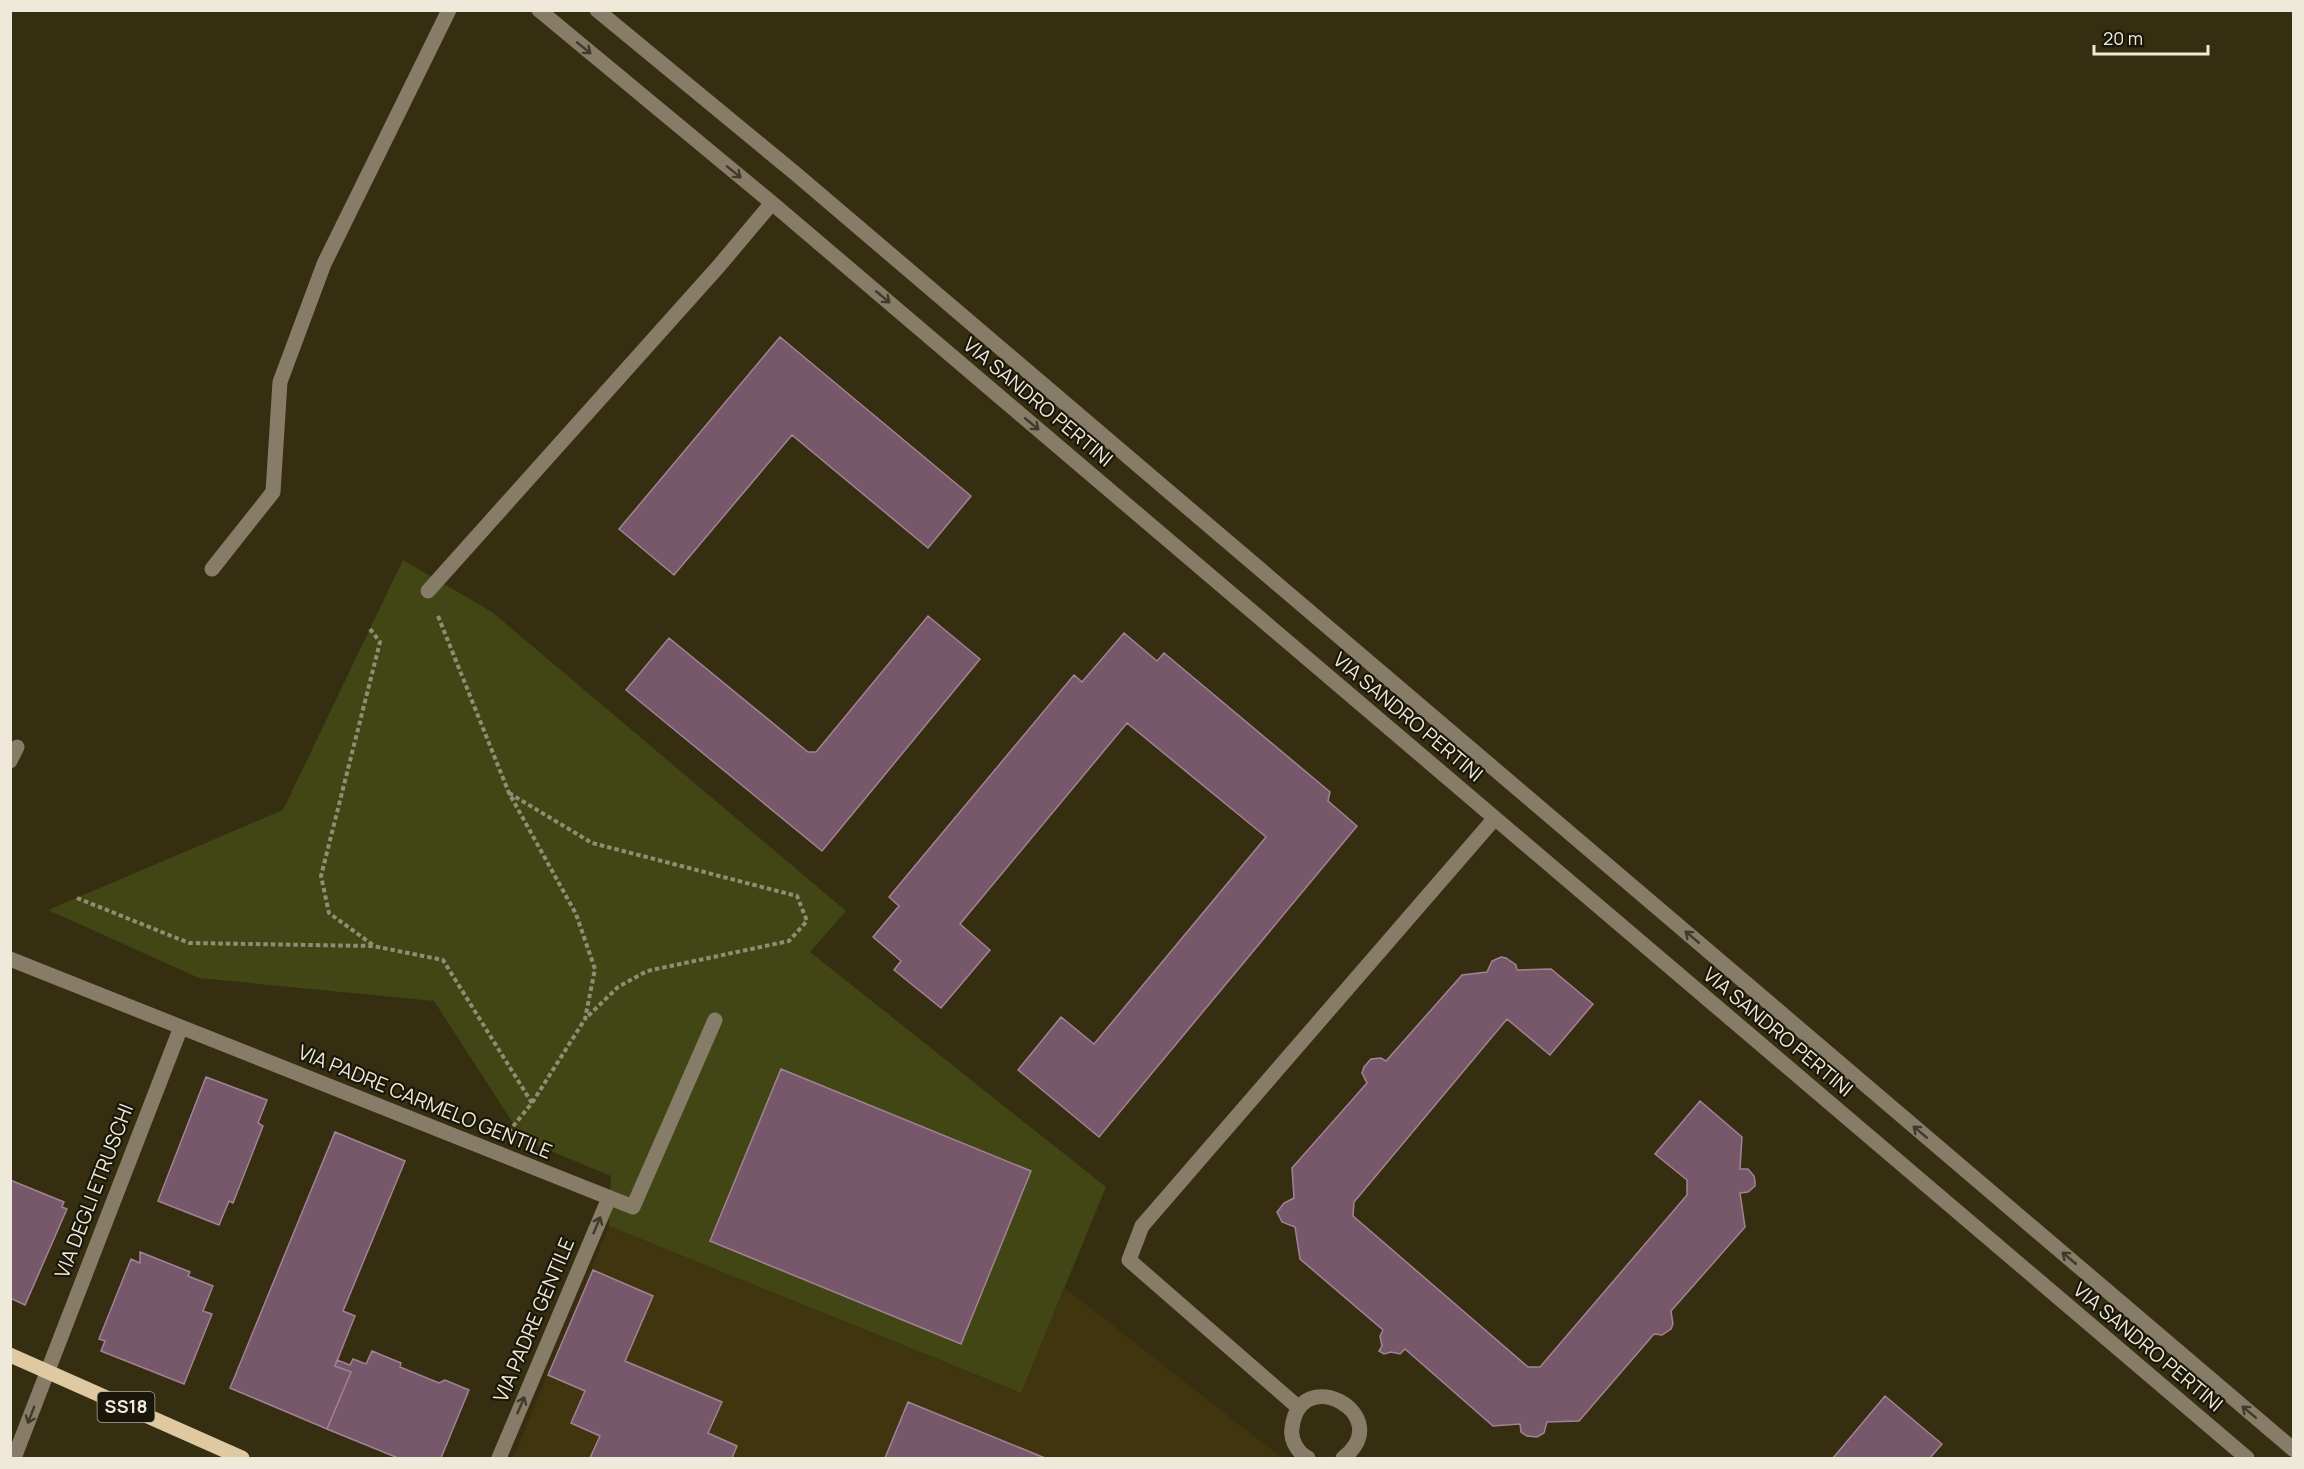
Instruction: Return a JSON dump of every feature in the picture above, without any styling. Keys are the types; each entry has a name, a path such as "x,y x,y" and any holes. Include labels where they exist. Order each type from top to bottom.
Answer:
{"main road":[{"name":"SS18","path":"10,1355 242,1458"}],"street":[{"path":"212,569 273,492 280,382 324,264 448,10"},
{"name":"VIA SANDRO PERTINI","path":"538,10 772,203 2247,1458"},
{"name":"VIA SANDRO PERTINI","path":"597,10 796,174 2294,1450"},
{"path":"428,591 718,267 772,203"},
{"path":"10,761 17,747"},
{"path":"1299,1408 1129,1260 1142,1226 1495,818"},
{"name":"VIA PADRE CARMELO GENTILE","path":"10,959 633,1207 714,1020"},
{"name":"VIA DEGLI ETRUSCHI","path":"14,1458 181,1027"},
{"name":"VIA PADRE GENTILE","path":"499,1458 609,1197"},
{"path":"1308,1458 1303,1456 1295,1445 1291,1432 1293,1419 1299,1408 1310,1399 1322,1396 1336,1398 1347,1404 1355,1414 1359,1427 1357,1441 1351,1452 1343,1458"}],"path":[{"path":"428,591 509,793 576,914 595,969 585,1019"},
{"path":"370,629 380,642 321,876 329,913 373,945"},
{"path":"492,1151 532,1103 585,1019 618,987 647,971 789,940 807,921 798,896 592,843 509,793"},
{"path":"77,898 189,943 373,945 443,960 532,1103"}],"shaded area":[{"path":"609,1226 1020,1393 1065,1288 1282,1458 513,1458"}],"green space":[{"path":"403,560 492,612 846,911 810,952 1106,1187 1021,1393 609,1226 611,1176 524,1140 434,1001 199,978 48,910 283,810"}],"building":[{"path":"780,337 971,496 928,548 792,435 674,575 619,529"},
{"path":"928,616 980,659 822,851 626,690 669,638 808,752 816,752"},
{"path":"1124,633 1157,661 1164,653 1330,792 1328,801 1357,826 1099,1137 1018,1070 1061,1017 1094,1044 1266,837 1127,723 960,924 990,950 941,1008 894,970 901,961 873,937 899,906 889,897 1074,675 1082,682"},
{"path":"1501,957 1516,965 1517,970 1551,969 1593,1004 1550,1055 1507,1019 1354,1202 1353,1216 1528,1367 1540,1367 1687,1195 1687,1180 1655,1154 1700,1101 1742,1137 1740,1169 1748,1169 1755,1181 1755,1186 1748,1192 1740,1193 1745,1227 1671,1311 1673,1324 1671,1329 1662,1335 1654,1334 1579,1421 1547,1422 1544,1433 1537,1437 1527,1436 1521,1432 1520,1424 1493,1426 1405,1349 1400,1354 1391,1352 1384,1354 1379,1351 1382,1346 1380,1336 1383,1330 1300,1259 1295,1227 1282,1222 1277,1212 1284,1203 1294,1198 1292,1168 1367,1083 1362,1073 1371,1059 1381,1058 1386,1061 1462,975 1487,972 1492,961"},
{"path":"781,1069 1031,1171 961,1344 710,1241"},
{"path":"206,1077 267,1100 258,1123 263,1126 233,1203 229,1201 219,1225 158,1201"},
{"path":"335,1132 405,1161 343,1311 355,1316 335,1366 351,1372 327,1429 230,1388"},
{"path":"10,1180 64,1202 62,1207 67,1209 25,1305 10,1298"},
{"path":"140,1252 190,1272 188,1276 213,1286 203,1311 212,1314 184,1384 101,1351 105,1341 99,1339 131,1259 140,1263"},
{"path":"593,1270 653,1296 625,1361 722,1402 708,1433 737,1446 732,1458 590,1458 600,1436 571,1423 585,1391 548,1375"},
{"path":"372,1351 401,1363 400,1367 439,1383 445,1380 469,1390 441,1458 398,1458 327,1429 351,1372 335,1366 337,1360 350,1365 353,1359 366,1364"},
{"path":"1885,1396 1942,1444 1930,1458 1833,1458"},
{"path":"908,1402 1045,1458 885,1458"}]}
